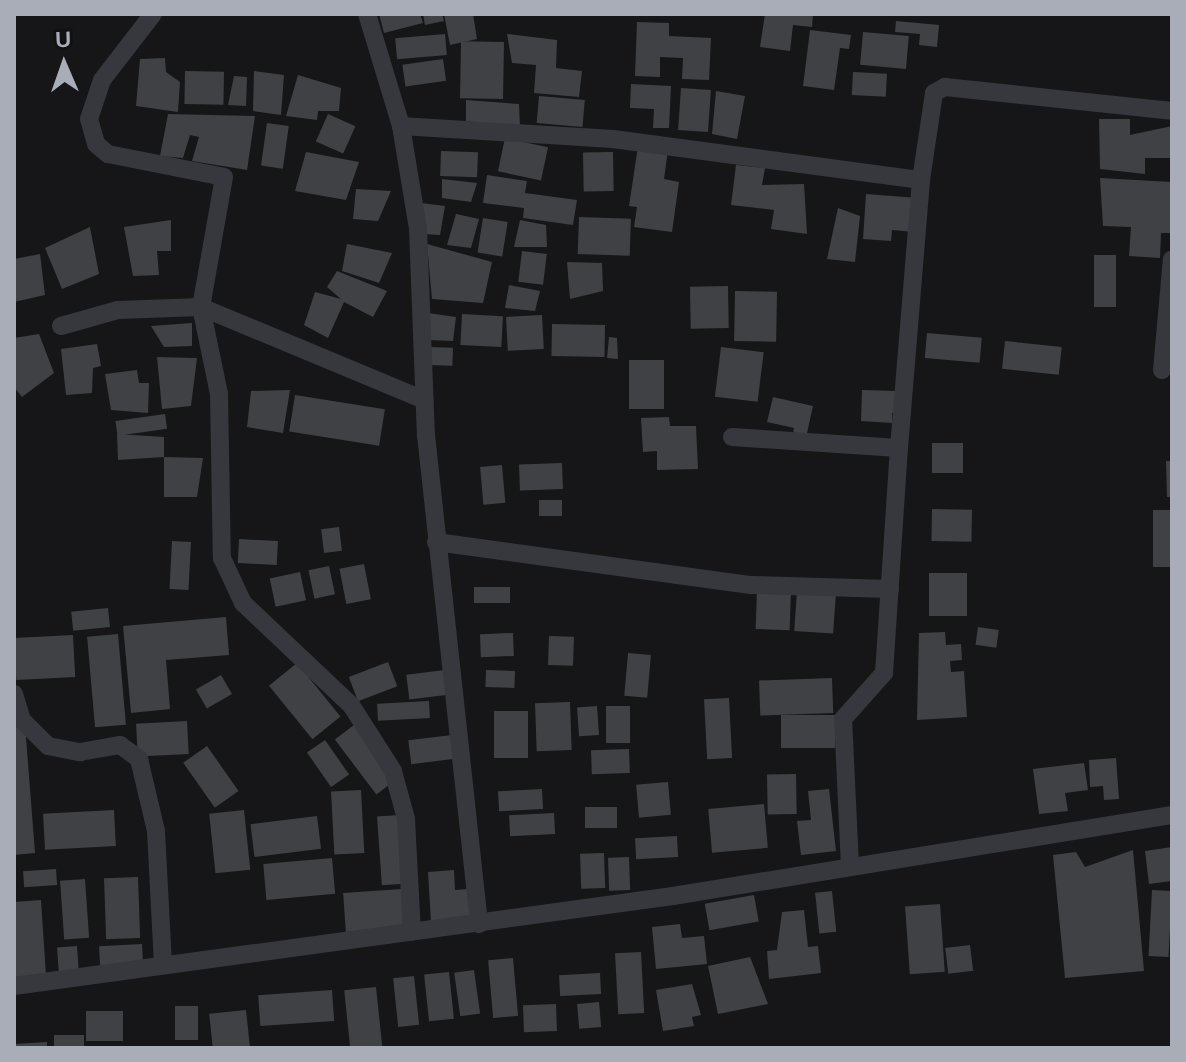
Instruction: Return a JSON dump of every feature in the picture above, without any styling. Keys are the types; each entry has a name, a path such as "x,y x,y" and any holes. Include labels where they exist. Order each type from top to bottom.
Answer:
{"street":[{"path":"153,14 102,80 89,119 96,144 108,154 224,177 201,307 219,394 226,574 243,603 351,705 393,771 406,819 412,932"},
{"path":"367,14 401,126 422,272 424,400 436,542 479,924"},
{"path":"850,866 843,719 879,687 890,589 921,180 934,93 945,87 1172,111"},
{"path":"401,126 613,139 921,180"},
{"path":"1162,370 1172,259"},
{"path":"61,326 118,310 201,307 424,400"},
{"path":"732,437 899,448"},
{"path":"436,542 751,585 890,589"},
{"path":"14,694 22,720 48,746 80,752 120,745 139,759 156,831 163,965"},
{"path":"14,986 479,924 1172,815"}],"building":[{"path":"379,14 420,14 423,23 384,33"},
{"path":"423,14 442,14 444,21 425,25"},
{"path":"444,14 473,14 477,39 450,45"},
{"path":"765,14 813,14 812,27 793,25 790,51 760,47"},
{"path":"896,21 939,25 937,47 919,45 920,34 895,32"},
{"path":"637,22 669,23 669,36 711,38 709,80 682,79 683,58 660,57 660,77 635,76"},
{"path":"810,30 851,35 849,49 840,48 834,90 803,86"},
{"path":"863,32 909,36 906,69 860,65"},
{"path":"445,34 447,55 397,59 395,38"},
{"path":"507,34 557,40 556,68 582,71 579,97 534,93 536,65 512,63"},
{"path":"461,41 504,42 503,99 460,98"},
{"path":"165,58 166,72 180,82 178,112 136,106 140,59"},
{"path":"443,59 446,81 405,86 402,65"},
{"path":"185,71 224,72 223,105 184,104"},
{"path":"254,71 284,75 281,115 253,111"},
{"path":"853,72 887,74 886,97 852,95"},
{"path":"298,75 341,88 339,111 318,111 317,120 286,116"},
{"path":"234,76 247,77 246,106 228,105"},
{"path":"631,84 671,86 669,128 653,128 654,109 630,108"},
{"path":"681,88 711,90 708,132 678,130"},
{"path":"716,91 745,96 737,139 712,134"},
{"path":"539,96 585,100 582,127 537,123"},
{"path":"466,100 519,104 520,128 466,121"},
{"path":"168,114 255,116 247,170 192,161 199,137 190,135 183,158 160,156"},
{"path":"328,114 355,126 343,154 316,141"},
{"path":"1099,119 1130,119 1130,135 1172,126 1172,158 1145,158 1145,174 1100,169"},
{"path":"267,123 289,126 283,169 261,166"},
{"path":"505,138 548,147 541,180 498,171"},
{"path":"638,146 668,150 664,179 679,182 672,232 634,227 637,207 629,206"},
{"path":"441,151 478,152 477,177 440,176"},
{"path":"306,152 359,162 346,200 295,191"},
{"path":"613,152 614,191 584,192 583,153"},
{"path":"736,165 765,168 762,185 804,184 807,234 771,229 774,210 731,205"},
{"path":"487,175 527,181 525,193 577,200 573,225 523,218 524,208 483,203"},
{"path":"1100,178 1172,182 1170,233 1161,233 1160,258 1129,256 1131,227 1103,226"},
{"path":"442,179 477,183 471,202 442,198"},
{"path":"356,189 391,191 378,221 353,219"},
{"path":"866,194 918,198 915,232 892,230 891,241 863,239"},
{"path":"421,203 445,206 440,235 424,234"},
{"path":"838,208 860,216 855,262 827,259"},
{"path":"456,214 479,219 471,248 447,245"},
{"path":"579,217 631,219 630,256 578,254"},
{"path":"483,218 508,222 502,256 478,253"},
{"path":"171,220 171,251 157,251 159,275 133,276 124,227"},
{"path":"520,220 546,225 547,247 514,247"},
{"path":"90,227 99,274 62,289 45,248"},
{"path":"347,244 392,253 379,283 342,271"},
{"path":"427,244 492,262 483,303 432,299"},
{"path":"522,251 547,254 543,285 518,282"},
{"path":"40,254 45,295 14,302 14,259"},
{"path":"1094,255 1116,255 1116,307 1094,307"},
{"path":"567,262 602,263 603,291 570,299"},
{"path":"337,271 387,291 373,317 344,302 328,338 304,325 315,292 341,299 327,287"},
{"path":"509,285 540,291 535,311 505,308"},
{"path":"728,286 729,328 691,329 690,287"},
{"path":"735,291 777,292 776,342 734,341"},
{"path":"428,313 456,317 453,341 428,340"},
{"path":"462,314 503,316 501,347 460,345"},
{"path":"542,315 544,349 508,351 506,317"},
{"path":"192,323 192,346 164,347 151,326"},
{"path":"552,324 605,325 604,357 551,356"},
{"path":"927,333 982,338 980,363 925,358"},
{"path":"39,334 54,373 22,397 14,387 14,338"},
{"path":"609,337 617,338 618,359 607,358"},
{"path":"1005,341 1062,347 1059,375 1002,369"},
{"path":"97,344 101,366 93,368 92,393 66,395 61,349"},
{"path":"428,347 453,348 452,366 427,365"},
{"path":"721,347 764,352 758,402 715,397"},
{"path":"157,357 197,358 191,406 162,409"},
{"path":"629,360 664,360 664,409 629,409"},
{"path":"137,370 139,383 149,383 148,413 111,410 105,374"},
{"path":"290,390 283,433 247,427 251,391"},
{"path":"862,390 896,391 901,414 892,413 892,423 861,421"},
{"path":"295,395 385,409 379,446 289,432"},
{"path":"773,397 813,406 805,442 792,439 794,428 767,422"},
{"path":"165,414 167,429 118,436 115,421"},
{"path":"669,417 670,426 696,426 698,469 657,470 657,451 643,452 641,418"},
{"path":"117,434 164,437 164,457 118,460"},
{"path":"932,443 963,443 963,473 932,473"},
{"path":"164,457 203,458 197,497 164,497"},
{"path":"1166,461 1172,461 1172,497 1167,497"},
{"path":"562,463 563,489 520,490 519,465"},
{"path":"502,465 505,503 483,505 480,467"},
{"path":"539,500 562,500 562,516 539,516"},
{"path":"932,509 972,510 971,542 931,541"},
{"path":"1153,510 1172,510 1172,567 1153,567"},
{"path":"339,527 342,551 324,553 321,529"},
{"path":"239,539 278,541 277,565 238,563"},
{"path":"172,541 191,542 188,590 169,589"},
{"path":"364,564 371,599 346,604 339,569"},
{"path":"329,566 335,594 314,599 308,570"},
{"path":"300,572 306,600 276,607 270,578"},
{"path":"929,573 967,573 967,616 929,616"},
{"path":"474,587 510,587 510,603 474,603"},
{"path":"757,590 791,591 790,630 756,629"},
{"path":"797,591 836,594 833,634 794,631"},
{"path":"108,608 110,627 73,631 71,612"},
{"path":"226,617 229,655 166,660 170,709 131,713 123,626"},
{"path":"978,627 999,630 996,648 975,645"},
{"path":"945,632 946,645 961,644 962,660 950,661 951,672 964,671 967,717 917,720 919,633"},
{"path":"513,633 514,656 481,657 480,634"},
{"path":"118,634 126,725 95,727 87,637"},
{"path":"73,635 75,677 16,680 14,638"},
{"path":"549,636 574,637 573,666 548,665"},
{"path":"628,653 651,655 647,698 624,696"},
{"path":"388,662 397,686 358,701 349,677"},
{"path":"297,663 340,717 312,739 269,686"},
{"path":"445,670 448,695 409,700 406,675"},
{"path":"486,670 515,671 514,688 485,687"},
{"path":"221,675 232,694 207,709 196,690"},
{"path":"832,678 833,713 760,716 759,681"},
{"path":"729,698 732,758 707,759 704,699"},
{"path":"429,701 430,718 378,721 377,704"},
{"path":"570,702 572,750 537,751 535,703"},
{"path":"597,706 599,735 579,736 577,707"},
{"path":"606,706 630,706 630,743 606,743"},
{"path":"494,711 528,711 528,758 494,758"},
{"path":"781,715 835,715 835,748 781,748"},
{"path":"187,721 189,754 138,757 136,724"},
{"path":"25,725 35,853 14,855 14,726"},
{"path":"354,725 396,780 376,795 335,739"},
{"path":"452,735 455,759 411,764 408,740"},
{"path":"325,740 349,774 331,787 307,753"},
{"path":"207,746 239,791 215,808 183,763"},
{"path":"629,749 630,773 592,774 591,750"},
{"path":"1116,758 1119,799 1104,800 1103,786 1090,787 1089,760"},
{"path":"1084,763 1088,790 1065,793 1068,811 1039,814 1033,769"},
{"path":"796,774 797,814 768,815 767,775"},
{"path":"668,782 671,815 639,818 636,785"},
{"path":"542,789 543,809 499,811 498,791"},
{"path":"829,789 836,851 801,855 797,821 811,820 808,791"},
{"path":"361,790 364,853 334,854 331,792"},
{"path":"764,804 768,848 712,853 708,809"},
{"path":"585,807 617,807 617,828 585,828"},
{"path":"114,810 116,846 45,850 43,814"},
{"path":"244,810 250,870 215,873 209,814"},
{"path":"554,813 555,834 510,836 509,815"},
{"path":"399,815 404,884 382,885 377,817"},
{"path":"317,816 321,849 255,857 250,824"},
{"path":"677,836 678,857 636,859 635,838"},
{"path":"1172,847 1172,881 1149,884 1145,851"},
{"path":"1133,850 1144,971 1065,978 1053,855 1076,852 1085,867"},
{"path":"604,853 605,888 581,889 580,854"},
{"path":"629,857 630,890 609,891 608,858"},
{"path":"332,858 335,894 266,900 263,864"},
{"path":"56,869 57,885 24,887 23,871"},
{"path":"454,870 455,890 468,889 470,920 431,923 428,872"},
{"path":"138,877 140,938 106,939 104,878"},
{"path":"85,879 89,938 64,940 60,881"},
{"path":"402,889 405,928 346,932 343,893"},
{"path":"1152,890 1172,891 1169,957 1149,956"},
{"path":"832,891 836,932 819,934 815,893"},
{"path":"754,895 759,922 709,930 705,904"},
{"path":"41,900 46,976 14,978 14,902"},
{"path":"940,904 945,972 910,974 905,906"},
{"path":"804,910 808,947 818,946 821,973 769,979 767,951 777,950 782,912"},
{"path":"680,924 682,938 704,936 707,964 656,969 652,927"},
{"path":"142,944 143,966 100,968 99,946"},
{"path":"970,945 973,971 948,974 945,948"},
{"path":"77,946 79,974 59,975 57,947"},
{"path":"641,952 644,1013 618,1014 615,953"},
{"path":"750,957 768,1004 718,1014 708,966"},
{"path":"513,958 518,1016 493,1018 488,960"},
{"path":"474,970 480,1014 460,1016 454,973"},
{"path":"449,972 454,1019 429,1021 424,975"},
{"path":"600,973 601,994 560,996 559,975"},
{"path":"414,976 419,1025 398,1027 393,978"},
{"path":"692,984 701,1015 692,1017 694,1026 663,1031 656,990"},
{"path":"376,987 382,1048 350,1048 344,990"},
{"path":"332,990 334,1021 260,1026 258,995"},
{"path":"599,1002 601,1027 579,1029 577,1004"},
{"path":"556,1004 557,1031 524,1032 523,1005"},
{"path":"175,1006 198,1006 198,1040 175,1040"},
{"path":"246,1010 250,1048 213,1048 209,1014"},
{"path":"86,1011 123,1011 123,1041 86,1041"},
{"path":"54,1035 84,1035 84,1048 54,1048"},
{"path":"47,1042 47,1048 14,1048 14,1044"}]}
